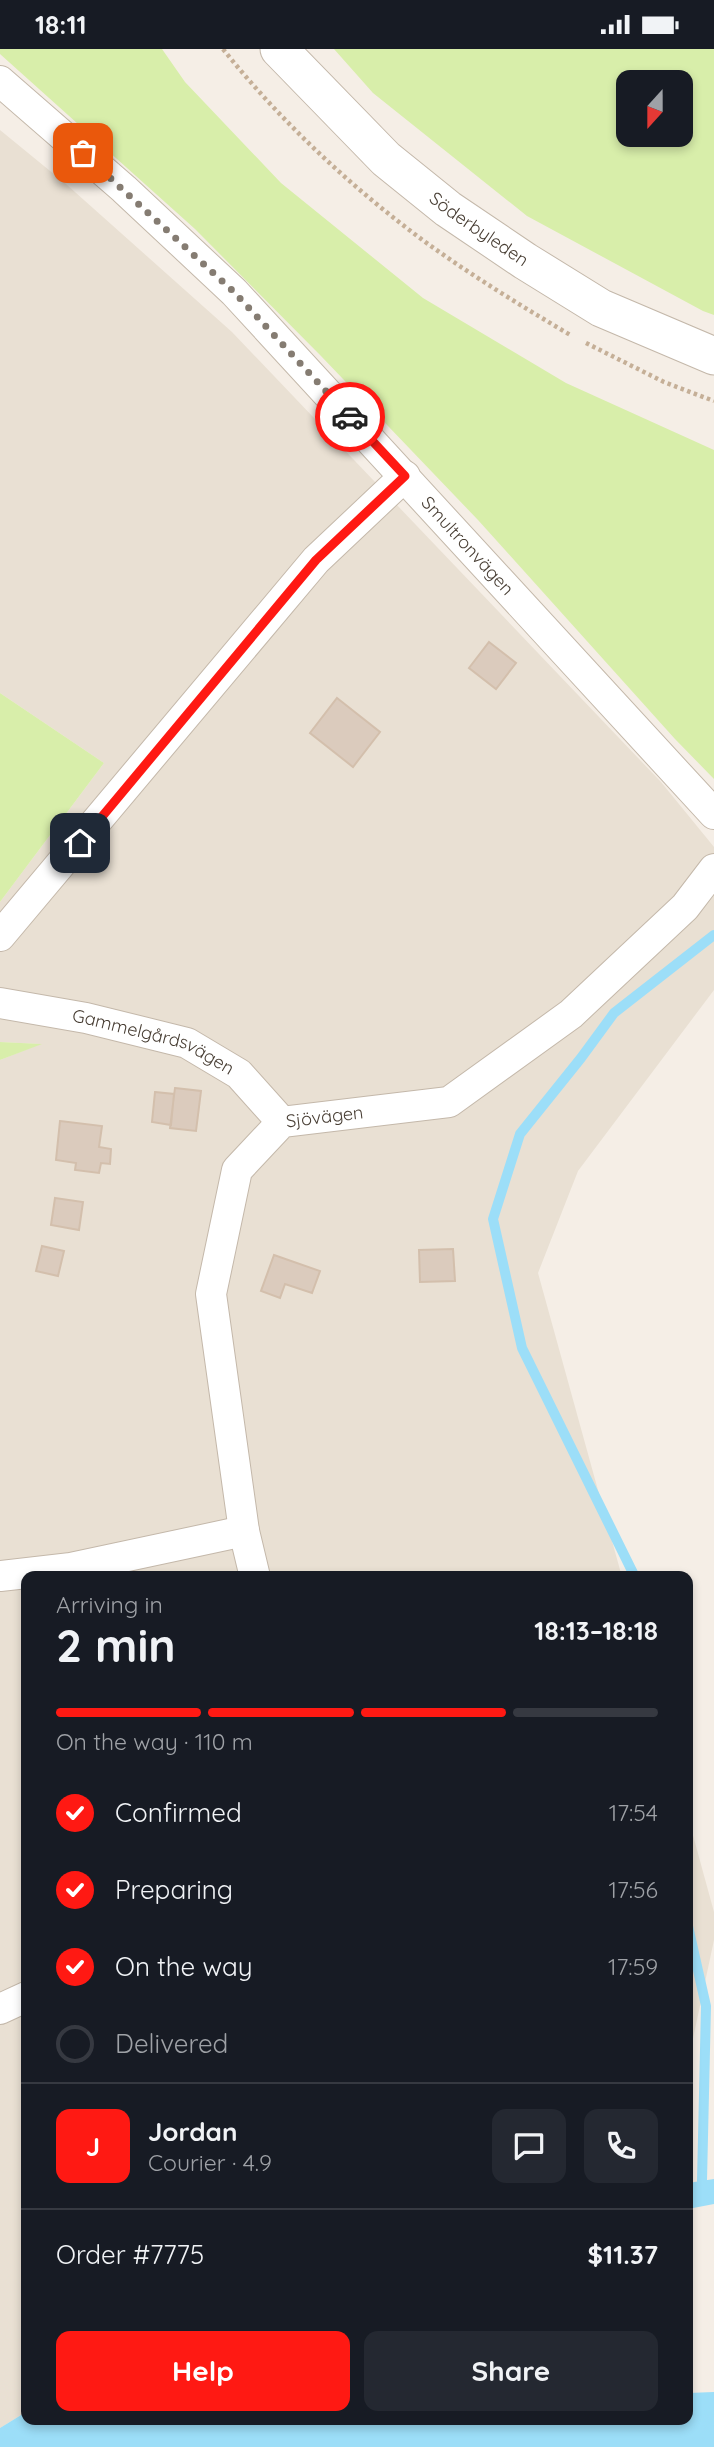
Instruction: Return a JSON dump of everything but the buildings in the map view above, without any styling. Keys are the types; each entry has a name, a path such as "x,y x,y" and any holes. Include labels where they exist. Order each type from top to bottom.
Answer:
{"street":[{"name":"Söderbyleden","path":"279,49 386,159 448,209 601,308 714,356"},
{"name":"Smultronvägen","path":"0,81 124,188 234,292 714,814"},
{"path":"0,936 316,560 405,476"},
{"name":"Sjövägen","path":"254,1571 244,1531 211,1294 237,1170 282,1122 449,1102 571,1014 685,907 714,869"},
{"name":"Gammelgårdsvägen","path":"0,1003 86,1018 187,1043 239,1074 282,1122"},
{"path":"44,1571 71,1568 244,1531"},
{"path":"0,1576 21,1574"},
{"path":"0,2009 21,1999"}],"shaded area":[{"path":"0,130 66,184 232,332 661,782 714,847 714,990 578,1171 538,1273 620,1571 21,1571 21,2415 0,2428 0,1060 40,1044 0,1042 0,902 104,763 0,693"},
{"path":"693,1835 714,1912 714,1940 693,2039"}],"green space":[{"path":"0,49 162,49 185,82 281,183 423,298 566,383 714,450 714,779 478,520 321,356 195,229 0,54"},
{"path":"334,49 714,49 714,315 527,216 373,93"},
{"path":"0,693 104,763 0,902"},
{"path":"0,1042 42,1044 0,1060"}],"water":[{"path":"714,2179 714,2204 693,2208 693,2182"},
{"path":"714,2392 714,2447 0,2447 0,2428 21,2415 21,2425 693,2425 693,2393"}],"waterway":[{"path":"632,1571 522,1348 493,1219 520,1134 614,1013 714,935"},
{"path":"693,1948 706,2006 702,2181"}],"way so far":[{"path":"83,153 234,292 350,417"}],"route":[{"path":"80,843 316,560 405,476 350,417"}]}
